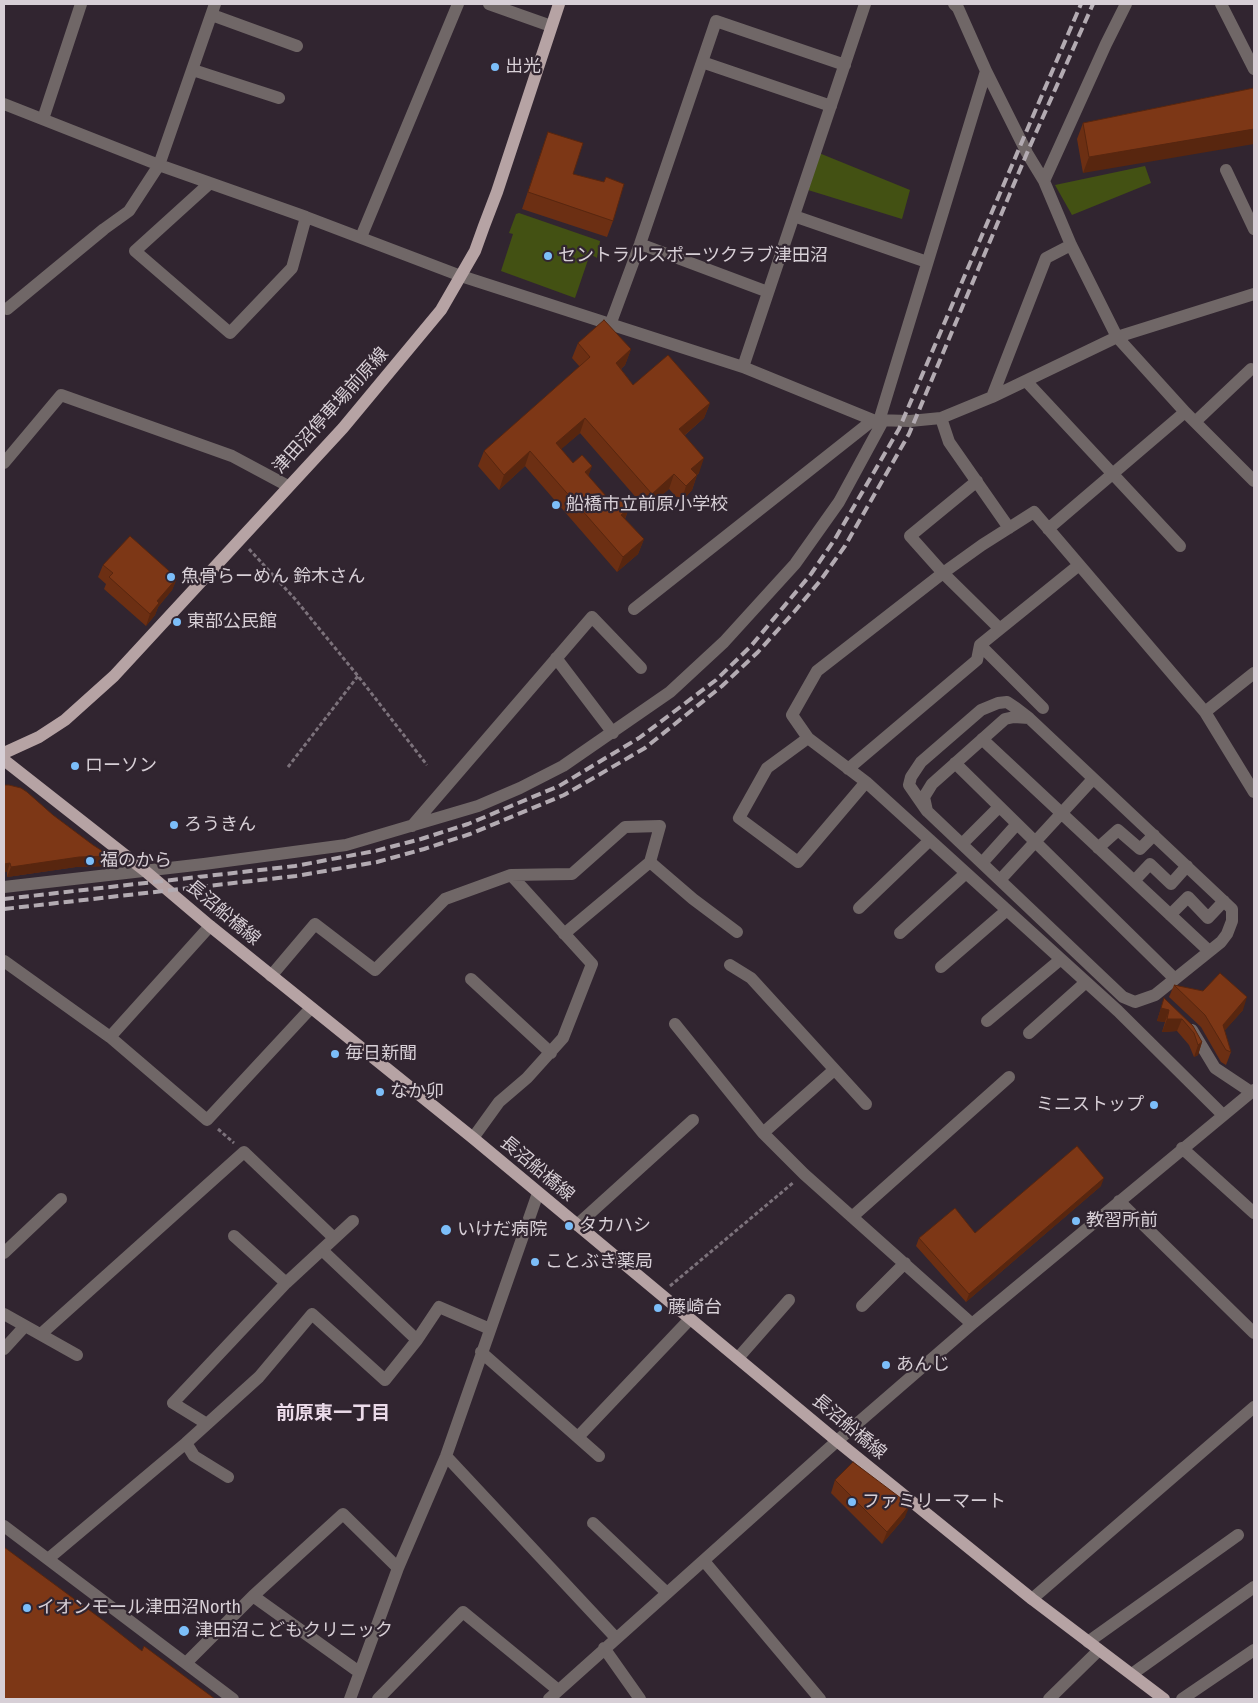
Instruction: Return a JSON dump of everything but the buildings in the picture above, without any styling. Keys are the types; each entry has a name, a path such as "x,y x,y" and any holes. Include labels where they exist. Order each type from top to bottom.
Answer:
{"main road":[{"name":"津田沼停車場前原線","path":"4,753 39,737 65,720 90,699 343,428 441,310 462,276 475,250 497,192 559,4"},
{"name":"長沼船橋線","path":"4,760 144,870 271,976 473,1138 837,1441 1032,1599 1164,1699"}],"street":[{"path":"43,119 81,4"},
{"path":"361,238 458,4"},
{"path":"489,4 551,26"},
{"path":"743,367 865,4"},
{"path":"954,4 958,8 986,71 1027,153 1044,181 1071,245 1117,336 1185,412 1254,481"},
{"path":"1044,181 1126,4"},
{"path":"1222,4 1254,68"},
{"path":"7,309 129,210 159,165 213,9 297,46"},
{"path":"610,325 640,244 716,21 845,65"},
{"path":"702,62 831,106"},
{"path":"193,70 279,98"},
{"path":"4,887 204,864 346,845 412,826 478,806 520,788 563,766 670,692 724,642 795,564 839,502 878,420 986,71"},
{"path":"4,104 159,165 306,217 462,276 743,367 878,420 941,418 992,397 1117,336 1254,294"},
{"path":"1226,170 1254,229"},
{"path":"210,182 135,251 230,333 292,268 306,217"},
{"path":"794,216 927,262"},
{"path":"640,244 768,292"},
{"path":"992,397 1046,258 1071,245"},
{"path":"1195,422 1250,369"},
{"path":"1026,381 1180,546"},
{"path":"4,463 61,395 232,456 288,486"},
{"path":"1048,530 1185,412"},
{"path":"941,418 949,442 1010,528"},
{"path":"634,608 878,420"},
{"path":"977,481 910,536 943,573 1000,629"},
{"path":"1223,1115 1118,1011 1061,959 866,782 808,738 792,715 817,671 943,573 1034,512 1205,712 1254,792"},
{"path":"848,769 977,660 980,644 1079,565"},
{"path":"412,826 592,617 641,668"},
{"path":"980,644 1043,708"},
{"path":"556,658 613,733"},
{"path":"1205,712 1254,673"},
{"path":"1007,702 1029,718 1232,909 1232,921 1228,934 1175,979 1159,998 1135,1002 1123,997 927,811 909,785 911,777 921,762 981,710 998,703 1007,702"},
{"path":"927,811 924,797 932,784 955,763 1004,719 1014,716 1029,718"},
{"path":"808,738 767,768 739,818 798,862 866,782"},
{"path":"982,739 1209,951"},
{"path":"955,763 1175,979"},
{"path":"1000,880 1093,779"},
{"path":"962,844 1000,807"},
{"path":"982,863 1017,824"},
{"path":"271,976 315,924 375,970 445,899 511,875 572,874 625,827 660,826 650,862 564,934"},
{"path":"1098,848 1118,830 1140,849 1154,835"},
{"path":"859,908 930,840"},
{"path":"650,862 693,899 737,932"},
{"path":"1134,881 1150,864 1170,884 1187,866"},
{"path":"900,933 966,873"},
{"path":"473,1138 499,1102 527,1078 563,1038 592,964 511,875"},
{"path":"1170,915 1188,897 1208,918 1224,901"},
{"path":"941,967 1007,910"},
{"path":"110,1037 210,926"},
{"path":"988,1021 1061,959"},
{"path":"4,961 110,1037 207,1120 311,1008"},
{"path":"730,965 751,978 866,1104"},
{"path":"471,979 551,1053"},
{"path":"1029,1033 1086,982"},
{"path":"378,1699 463,1612 553,1695 837,1441 972,1324 1253,1091 1215,1068 1195,1033 1182,1020"},
{"path":"675,1024 763,1133 804,1174 972,1324"},
{"path":"763,1133 834,1070"},
{"path":"852,1216 1009,1077"},
{"path":"578,1225 693,1120"},
{"path":"1182,1148 1254,1213"},
{"path":"41,1334 244,1152 334,1238"},
{"path":"350,1699 398,1568 446,1456 538,1194"},
{"path":"4,1253 60,1199"},
{"path":"1119,1201 1254,1333"},
{"path":"207,1424 172,1402 286,1283 354,1220"},
{"path":"234,1236 286,1283"},
{"path":"322,1250 417,1340"},
{"path":"862,1306 905,1264"},
{"path":"738,1358 789,1300"},
{"path":"48,1559 186,1443 258,1377 312,1314 385,1380 417,1340 439,1307 490,1329"},
{"path":"4,1314 77,1355"},
{"path":"578,1437 690,1319"},
{"path":"4,1348 25,1326"},
{"path":"481,1352 600,1456"},
{"path":"1032,1599 1254,1407"},
{"path":"186,1443 194,1456 228,1477"},
{"path":"446,1456 616,1638"},
{"path":"186,1663 253,1596 343,1514 398,1568"},
{"path":"593,1523 667,1594"},
{"path":"4,1526 233,1699"},
{"path":"1049,1699 1094,1646 1238,1535"},
{"path":"704,1560 820,1699"},
{"path":"1132,1674 1254,1587"},
{"path":"253,1596 359,1672"},
{"path":"604,1648 640,1699"},
{"path":"1182,1699 1254,1650"}],"path":[{"path":"239,539 295,599 427,765"},
{"path":"288,767 358,676"},
{"path":"207,1120 244,1152"},
{"path":"661,1294 804,1174"}],"green space":[{"path":"819,153 910,190 902,219 808,190"},
{"path":"1145,166 1151,183 1072,215 1055,185"},
{"name":"セントラルスポーツクラブ津田沼","path":"519,213 600,241 597,258 590,254 575,298 501,271 513,234 509,233 516,214"}],"railway":[{"path":"4,899 295,866 375,851 421,839 468,824 559,786 639,738 716,680 751,646 811,574 835,539 899,429 1081,4"},
{"path":"4,909 296,876 377,862 424,849 470,834 564,795 645,748 722,686 758,652 820,581 845,546 909,434 1027,153 1093,4"}],"place":[{"name":"出光","path":"495,67"},
{"name":"セントラルスポーツクラブ津田沼","path":"548,256"},
{"name":"船橋市立前原小学校","path":"556,505"},
{"name":"魚骨らーめん 鈴木さん","path":"171,577"},
{"name":"東部公民館","path":"177,622"},
{"name":"ローソン","path":"75,766"},
{"name":"ろうきん","path":"174,825"},
{"name":"福のから","path":"90,861"},
{"name":"毎日新聞","path":"335,1054"},
{"name":"なか卯","path":"380,1092"},
{"name":"ミニストップ","path":"1154,1105"},
{"name":"教習所前","path":"1076,1221"},
{"name":"タカハシ","path":"569,1226"},
{"name":"いけだ病院","path":"446,1230"},
{"name":"ことぶき薬局","path":"535,1262"},
{"name":"藤崎台","path":"658,1308"},
{"name":"あんじ","path":"886,1365"},
{"name":"ファミリーマート","path":"852,1502"},
{"name":"イオンモール津田沼North","path":"27,1608"},
{"name":"津田沼こどもクリニック","path":"184,1631"}],"district":[{"name":"前原東一丁目","path":"333,1414"}]}
